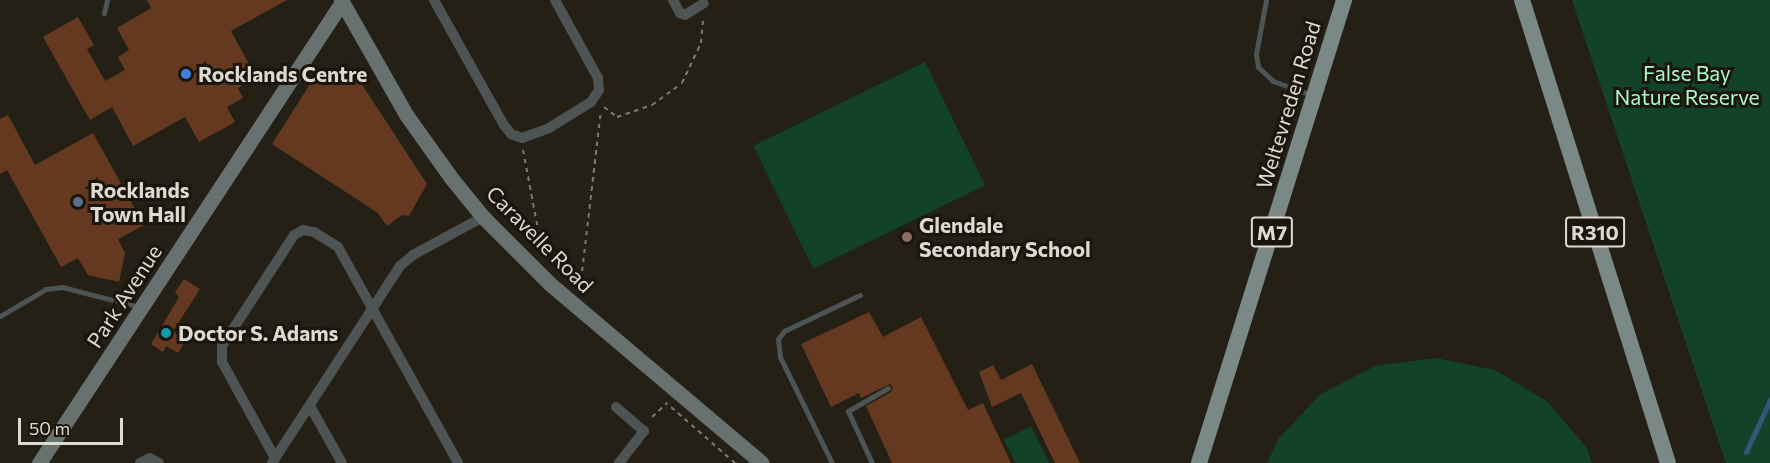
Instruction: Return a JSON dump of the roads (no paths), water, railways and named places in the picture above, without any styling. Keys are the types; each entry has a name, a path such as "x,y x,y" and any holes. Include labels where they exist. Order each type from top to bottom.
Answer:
{"main road":[{"name":"Weltevreden Road","path":"1199,463 1344,0"},
{"name":"R310","path":"1522,0 1668,463"}],"street":[{"path":"434,0 504,125 511,134 522,138 549,128 591,102 599,90 598,78 555,0"},
{"path":"673,0 680,13 685,15 704,3"},
{"name":"Caravelle Road","path":"342,1 407,117 483,217 550,284 762,463"},
{"name":"Park Avenue","path":"39,463 342,1"},
{"path":"458,463 373,308 338,247 314,232 303,230 294,235 222,345 222,362 274,461 373,308 392,276 406,260 483,217"},
{"path":"310,406 342,463"},
{"path":"616,407 644,431 619,463"},
{"path":"140,463 150,458 159,463"}],"lane":[{"path":"104,13 107,0"},
{"path":"1266,0 1256,54 1258,67 1273,81 1314,96"},
{"path":"0,316 46,289 62,288 141,308"},
{"path":"832,463 780,357 778,339 784,331 860,295"},
{"path":"872,463 848,411 888,388"}],"waterway":[{"path":"1746,452 1770,400"}],"place":[{"name":"Rocklands Centre","path":"186,74"},
{"name":"Rocklands Town Hall","path":"78,202"},
{"name":"Glendale Secondary School","path":"907,237"},
{"name":"Doctor S. Adams","path":"166,333"}],"park label":[{"name":"False Bay Nature Reserve","path":"1687,85"}]}
